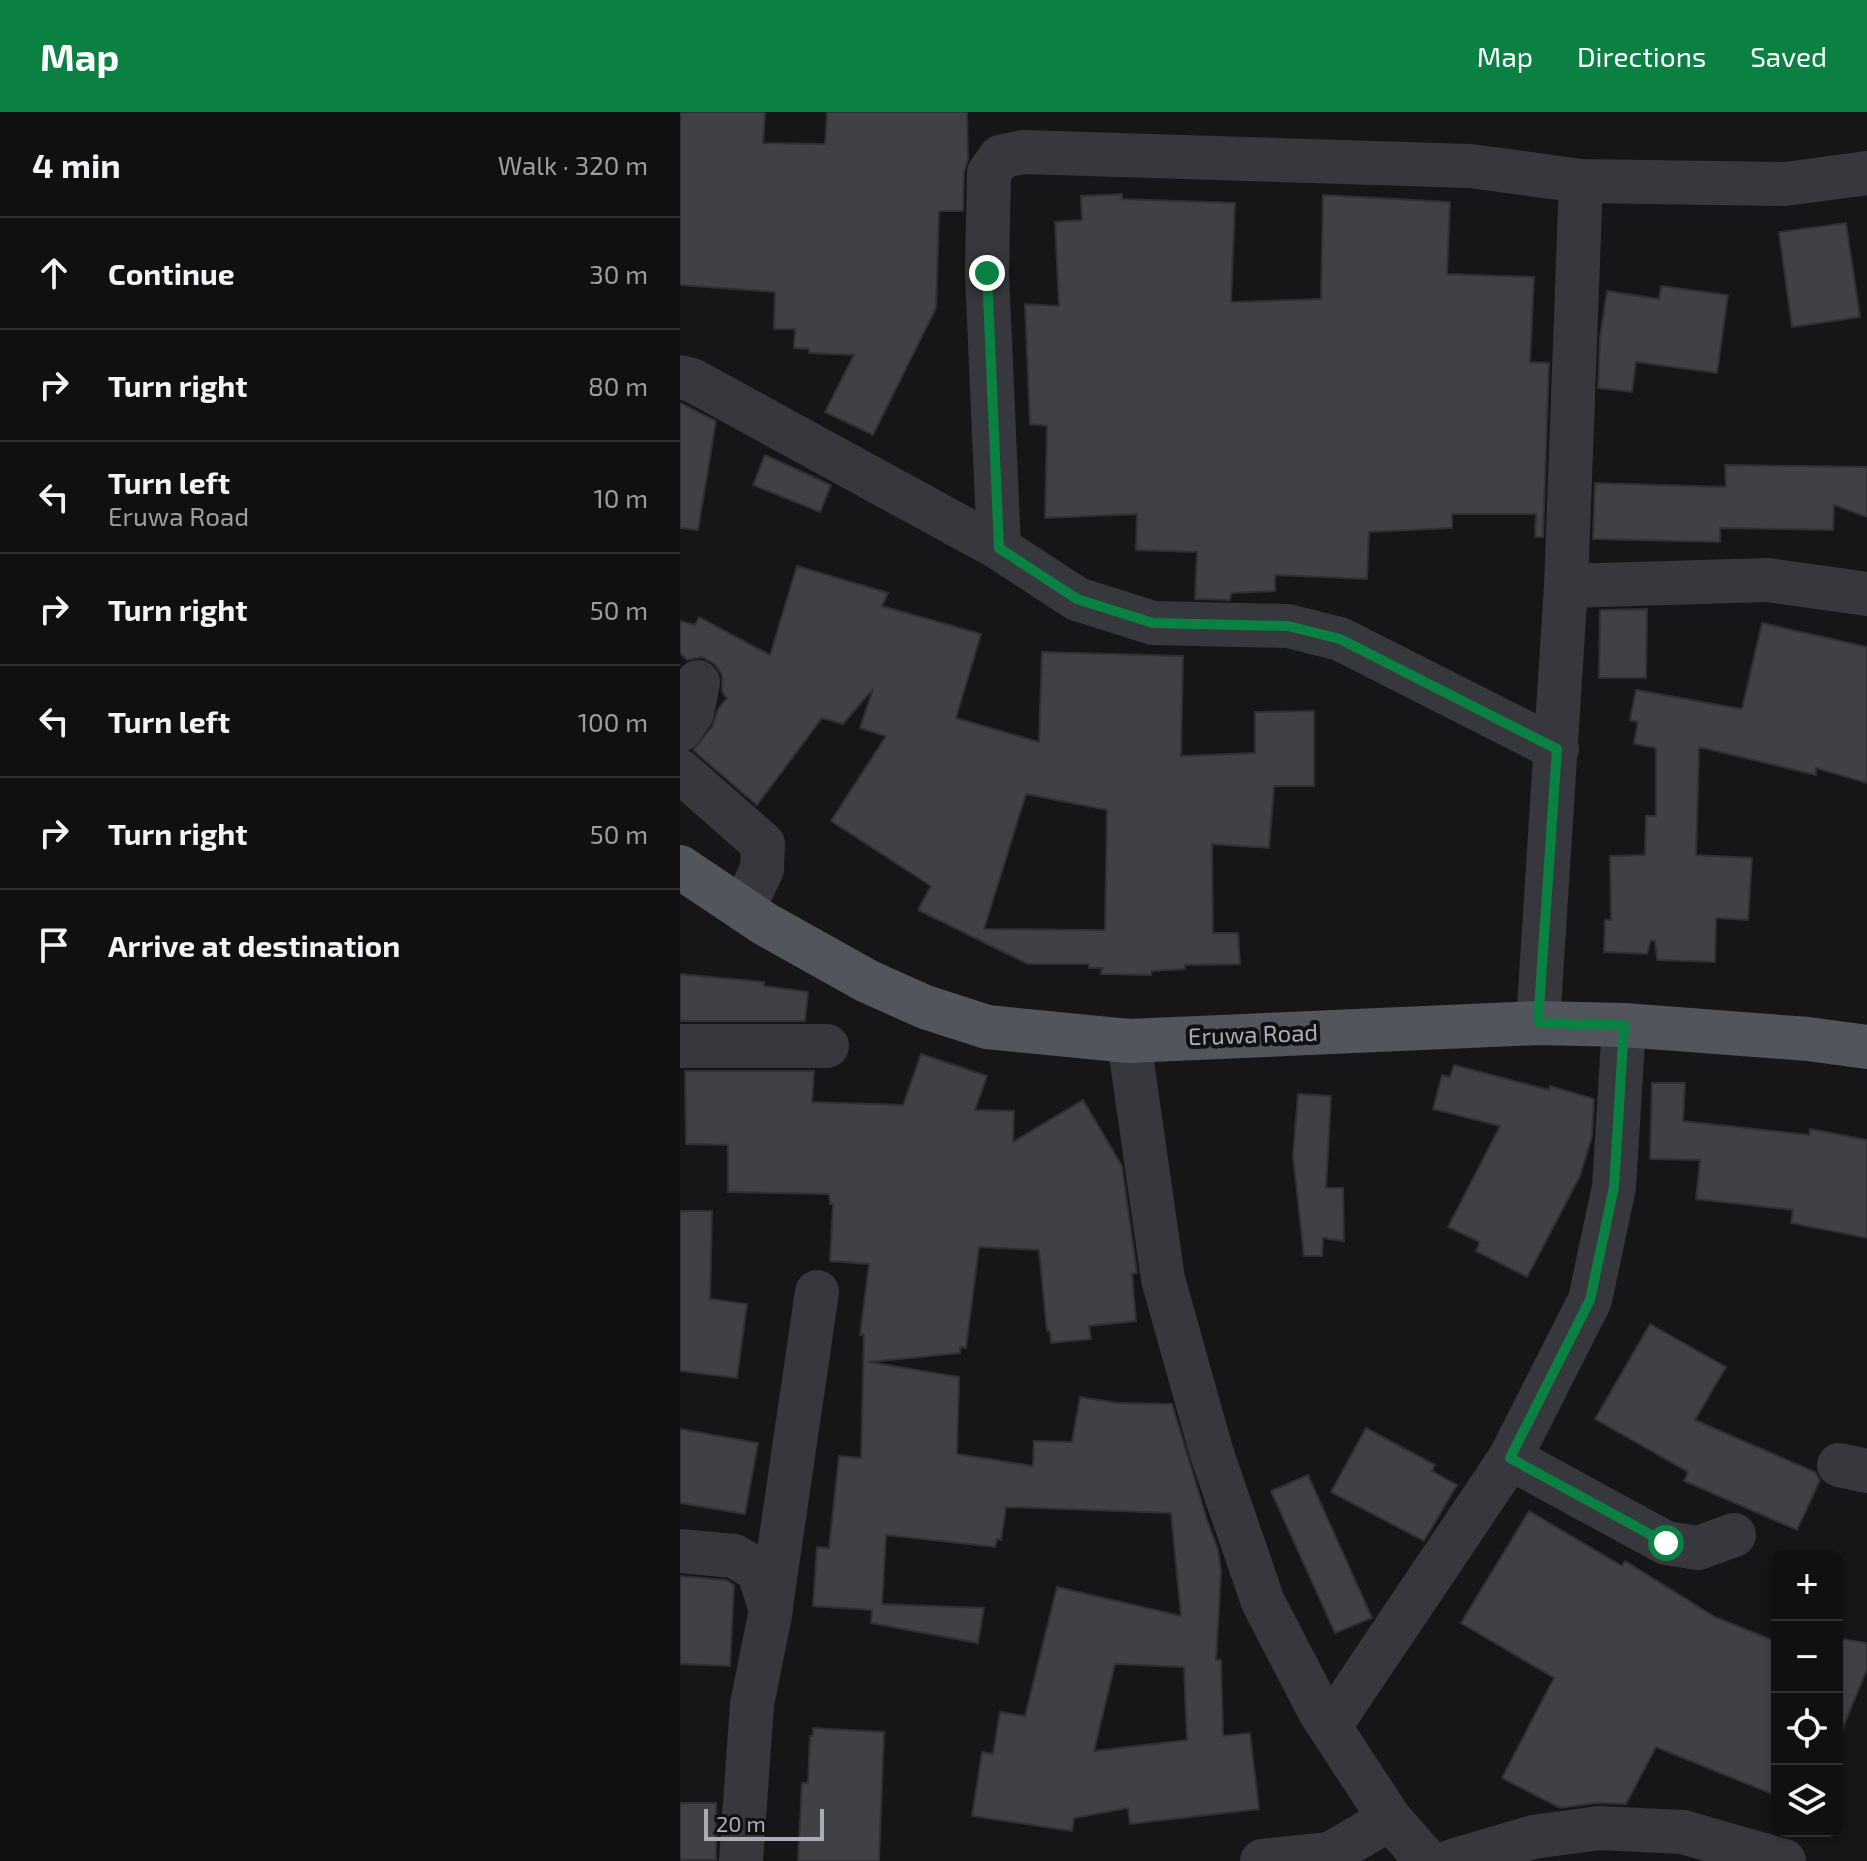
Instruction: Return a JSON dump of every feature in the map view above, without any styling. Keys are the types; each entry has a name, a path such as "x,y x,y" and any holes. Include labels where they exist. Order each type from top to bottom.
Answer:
{"main road":[{"name":"Eruwa Road","path":"680,867 743,909 867,981 925,1007 987,1027 1129,1041 1538,1023 1624,1025 1808,1039 1867,1047"}],"street":[{"path":"999,548 987,273 989,173 1000,157 1023,152 1470,166 1581,181 1785,184 1867,173"},
{"path":"1538,1023 1566,586 1581,181"},
{"path":"680,377 692,380 999,548 1077,599 1153,623 1288,626 1340,639 1557,749"},
{"path":"1566,586 1768,580 1867,594"},
{"path":"680,730 692,713 698,682"},
{"path":"680,771 763,844 762,869 743,909"},
{"path":"1330,1726 1510,1458 1590,1300 1614,1187 1624,1025"},
{"path":"1129,1041 1163,1279 1212,1454 1263,1602 1330,1726 1390,1819 1427,1861"},
{"path":"680,1046 827,1046"},
{"path":"741,1861 752,1704 771,1610 817,1292"},
{"path":"1510,1458 1666,1543 1698,1548 1734,1535"},
{"path":"680,1551 734,1556 758,1570 771,1610"},
{"path":"1262,1861 1330,1857 1390,1819"},
{"path":"1452,1861 1533,1837 1599,1828 1683,1832 1784,1861"}],"building":[{"path":"680,112 765,112 763,143 825,144 827,112 967,112 968,159 964,172 963,211 939,211 936,308 873,435 825,412 854,355 809,353 809,349 794,348 795,329 774,329 775,292 680,285"},
{"path":"1122,194 1122,199 1235,203 1231,302 1321,299 1323,195 1450,202 1447,274 1534,277 1530,362 1549,363 1543,537 1535,537 1536,514 1452,514 1452,528 1369,532 1367,579 1275,575 1275,591 1231,593 1230,600 1195,599 1197,552 1136,550 1137,514 1045,518 1047,426 1030,424 1025,304 1059,306 1055,222 1082,220 1081,196"},
{"path":"1846,223 1860,317 1792,327 1779,232"},
{"path":"1661,286 1728,295 1717,373 1636,362 1632,392 1598,388 1600,337 1607,291 1659,299"},
{"path":"680,403 716,421 698,530 680,528"},
{"path":"765,455 831,485 820,512 753,485"},
{"path":"1725,465 1867,467 1867,517 1834,505 1833,530 1720,528 1720,542 1593,539 1595,483 1726,487"},
{"path":"797,566 888,593 882,606 981,634 956,718 1039,742 1042,652 1183,656 1181,756 1255,753 1255,712 1314,711 1314,786 1274,786 1269,848 1212,844 1213,933 1238,933 1240,964 1185,965 1185,969 1152,971 1151,975 1101,974 1102,968 1089,968 1089,964 1028,964 918,910 931,886 831,821 886,736 860,728 873,689 843,724 822,718 757,805 693,750 712,727 718,709 727,698 722,692 722,675 715,664 702,657 687,660 680,653 680,621 695,625 699,617 770,655","holes":["1026,794 1107,810 1105,930 984,929"]},
{"path":"1647,609 1646,678 1599,678 1600,610"},
{"path":"1762,623 1867,647 1867,783 1816,768 1816,775 1699,747 1696,855 1752,858 1748,920 1716,918 1715,962 1657,960 1655,941 1651,940 1647,954 1604,952 1605,920 1611,920 1610,856 1645,855 1646,816 1656,816 1656,748 1634,744 1638,722 1630,720 1636,690 1742,709"},
{"path":"680,974 764,982 764,986 808,992 805,1021 680,1021"},
{"path":"921,1054 987,1076 975,1110 1014,1111 1013,1142 1083,1100 1122,1166 1137,1273 1132,1274 1136,1321 1089,1326 1091,1339 1051,1343 1050,1331 1047,1331 1039,1250 979,1247 966,1348 960,1347 960,1353 869,1362 959,1377 957,1454 1033,1466 1034,1441 1072,1442 1080,1397 1118,1403 1172,1404 1218,1550 1221,1571 1216,1660 1221,1660 1223,1736 1250,1733 1259,1809 1130,1824 1128,1808 1074,1818 1072,1831 972,1816 982,1752 993,1754 1000,1712 1025,1716 1057,1587 1181,1616 1171,1513 1006,1507 1001,1540 997,1539 995,1547 886,1535 882,1604 984,1608 978,1643 871,1623 872,1610 813,1606 817,1547 829,1548 839,1456 861,1458 864,1335 860,1335 869,1264 830,1261 833,1204 830,1204 829,1194 728,1192 728,1145 686,1144 685,1071 814,1071 812,1102 903,1105","holes":["1115,1664 1184,1667 1187,1740 1094,1751"]},
{"path":"1454,1065 1594,1099 1592,1136 1580,1176 1527,1277 1476,1251 1480,1242 1448,1227 1500,1126 1433,1109 1442,1075 1450,1077"},
{"path":"1652,1083 1685,1083 1683,1121 1809,1135 1810,1129 1867,1140 1867,1238 1791,1223 1793,1210 1696,1199 1700,1160 1650,1159"},
{"path":"1298,1094 1331,1096 1326,1188 1343,1188 1344,1241 1323,1238 1322,1256 1304,1256 1293,1156"},
{"path":"680,1211 712,1211 710,1299 747,1304 737,1378 680,1371"},
{"path":"1650,1324 1726,1367 1695,1420 1815,1472 1820,1480 1797,1530 1684,1481 1688,1472 1595,1419"},
{"path":"1366,1428 1435,1465 1432,1471 1457,1485 1424,1541 1331,1492"},
{"path":"680,1429 758,1443 745,1514 680,1503"},
{"path":"1308,1475 1372,1618 1335,1633 1271,1491"},
{"path":"1529,1511 1622,1566 1625,1561 1715,1617 1771,1640 1771,1794 1656,1747 1626,1804 1596,1803 1560,1808 1502,1778 1554,1678 1461,1623"},
{"path":"680,1576 726,1580 734,1585 730,1666 680,1664"},
{"path":"1843,1639 1867,1643 1867,1669 1843,1727"},
{"path":"813,1728 884,1732 879,1861 798,1861 802,1783 808,1783"},
{"path":"680,1803 716,1803 716,1860 680,1860"}],"route":[{"path":"987,273 999,548 1077,599 1153,623 1288,626 1340,639 1557,749 1538,1023 1624,1025 1614,1187 1590,1300 1510,1458 1666,1543"}]}
